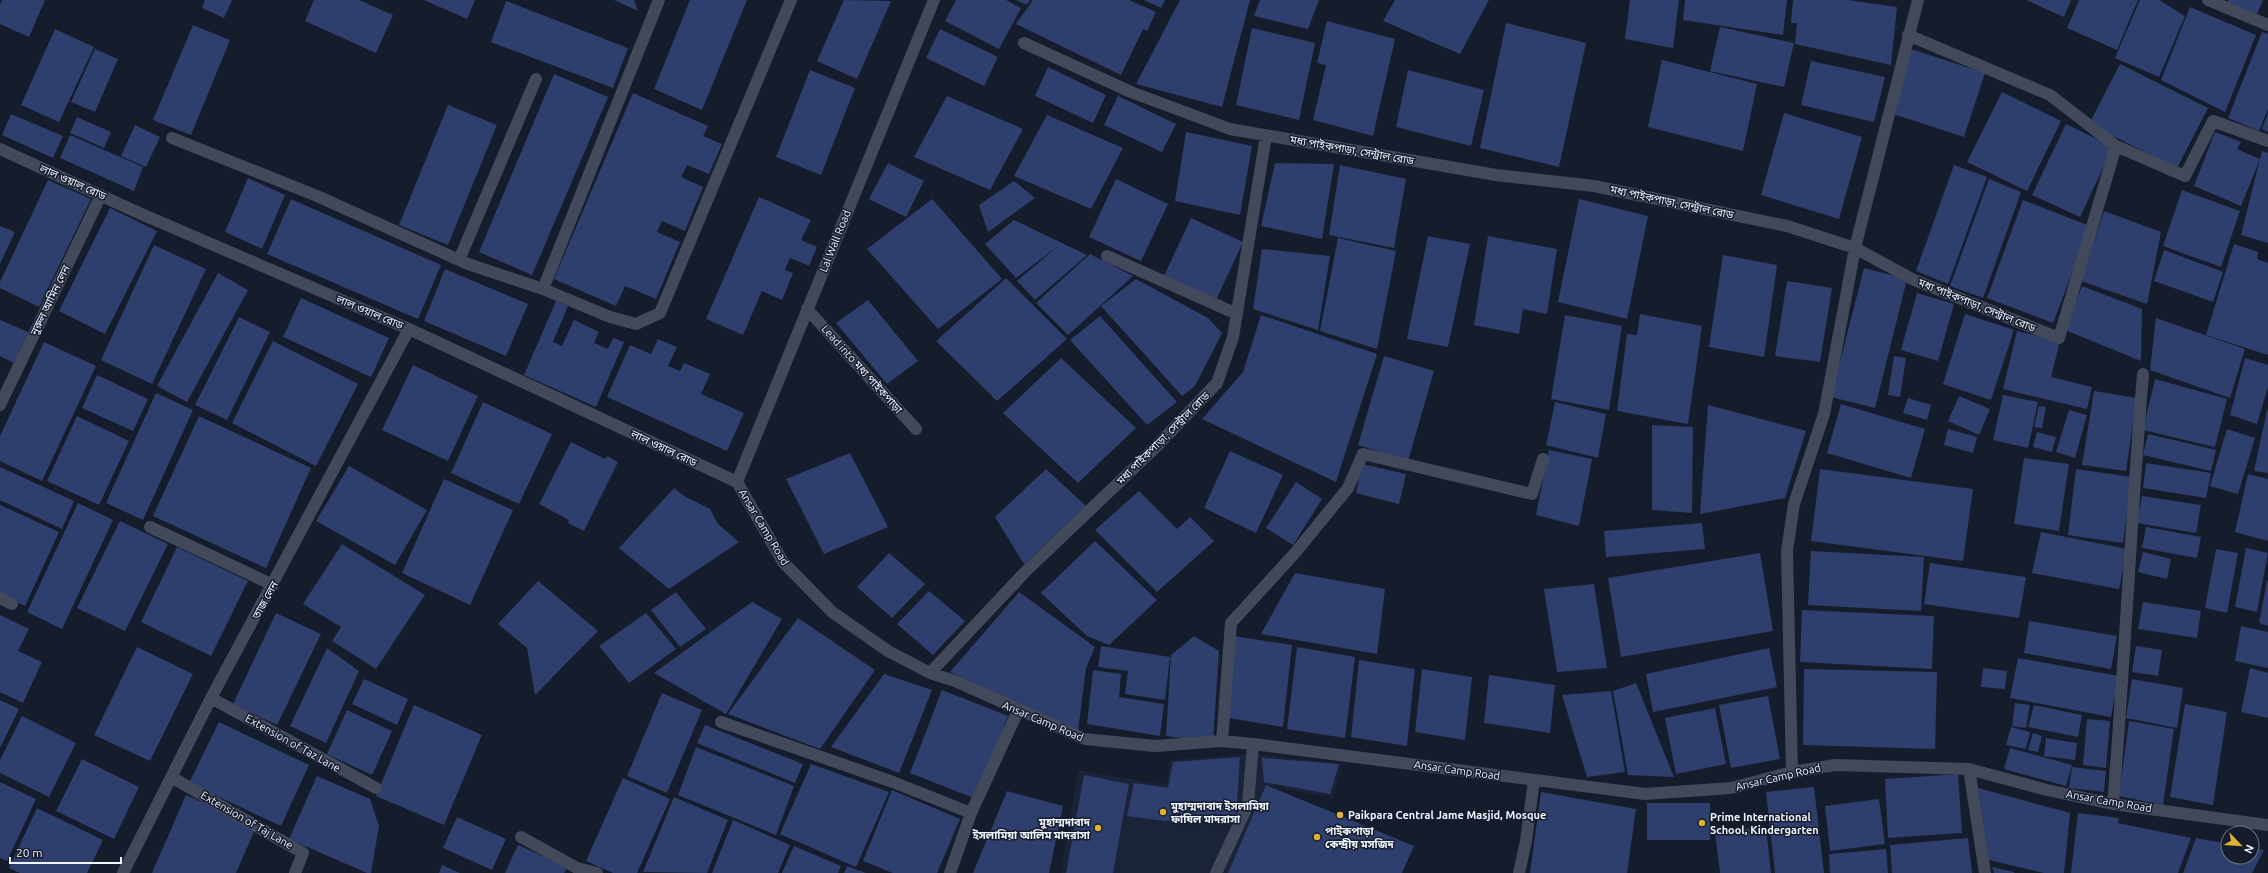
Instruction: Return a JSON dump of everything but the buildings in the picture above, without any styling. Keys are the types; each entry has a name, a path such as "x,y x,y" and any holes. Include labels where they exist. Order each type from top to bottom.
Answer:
{"street":[{"path":"543,289 659,0"},
{"path":"172,138 317,196 459,260 543,289 610,316 636,324 660,313 791,0"},
{"name":"Lal Wall Road","path":"737,482 934,0"},
{"path":"1792,772 1787,551 1794,504 1824,414 1855,248 1918,0"},
{"path":"2208,0 2268,25"},
{"path":"1908,35 2050,95 2116,146 2185,176 2213,121 2268,141"},
{"name":"মধ্য পাইকপাড়া, সেন্ট্রাল রোড","path":"1024,43 1131,92 1230,130 1496,175 1594,186 1787,226 1855,248 1914,280 2059,338 2116,146"},
{"path":"459,260 536,79"},
{"name":"মধ্য পাইকপাড়া, সেন্ট্রাল রোড","path":"930,673 1027,570 1156,447 1217,383 1233,337 1266,136"},
{"name":"লাল ওয়াল রোড","path":"0,150 409,329 737,482"},
{"name":"নুরুল আমিন লেন","path":"0,405 101,195"},
{"path":"1107,256 1237,314"},
{"name":"Lead into মধ্য পাইকপাড়া","path":"807,309 916,429"},
{"name":"তাজ লেন","path":"123,873 211,698 273,585 409,329"},
{"path":"2113,804 2126,647 2132,506 2143,374"},
{"path":"1222,741 1231,622 1295,553 1348,488 1362,454 1532,494 1543,459"},
{"name":"Ansar Camp Road","path":"737,482 783,562 832,612 888,651 930,673 955,681 1018,711 1085,739 1155,746 1222,741 1253,744 1645,794 1731,788 1792,772 1835,765 1969,769 2047,790 2113,804 2268,825"},
{"path":"150,527 273,585"},
{"path":"0,598 12,604"},
{"name":"Extension of Taz Lane","path":"211,698 376,788"},
{"path":"950,873 971,814 1018,711"},
{"path":"722,722 893,782 971,814"},
{"path":"1216,873 1248,805 1253,744"},
{"path":"1969,769 1985,873"},
{"name":"Extension of Taj Lane","path":"171,777 303,852 295,873"},
{"path":"1519,873 1526,841 1534,780"},
{"path":"521,837 575,870 598,873"}],"shaded area":[{"name":"মুহাম্মদাবাদ ইসলামিয়া ফাযিল মাদরাসা","path":"1251,754 1342,764 1333,798 1266,785 1228,873 1061,873 1078,770 1167,785 1170,760"}],"place":[{"name":"মুহাম্মদাবাদ ইসলামিয়া ফাযিল মাদরাসা","path":"1163,812"},
{"name":"Paikpara Central Jame Masjid, Mosque","path":"1340,815"},
{"name":"Prime International School, Kindergarten","path":"1702,823"},
{"name":"মুহাম্মদাবাদ ইসলামিয়া আলিম মাদরাসা","path":"1098,828"},
{"name":"পাইকপাড়া কেন্দ্রীয় মসজিদ","path":"1317,837"}]}
